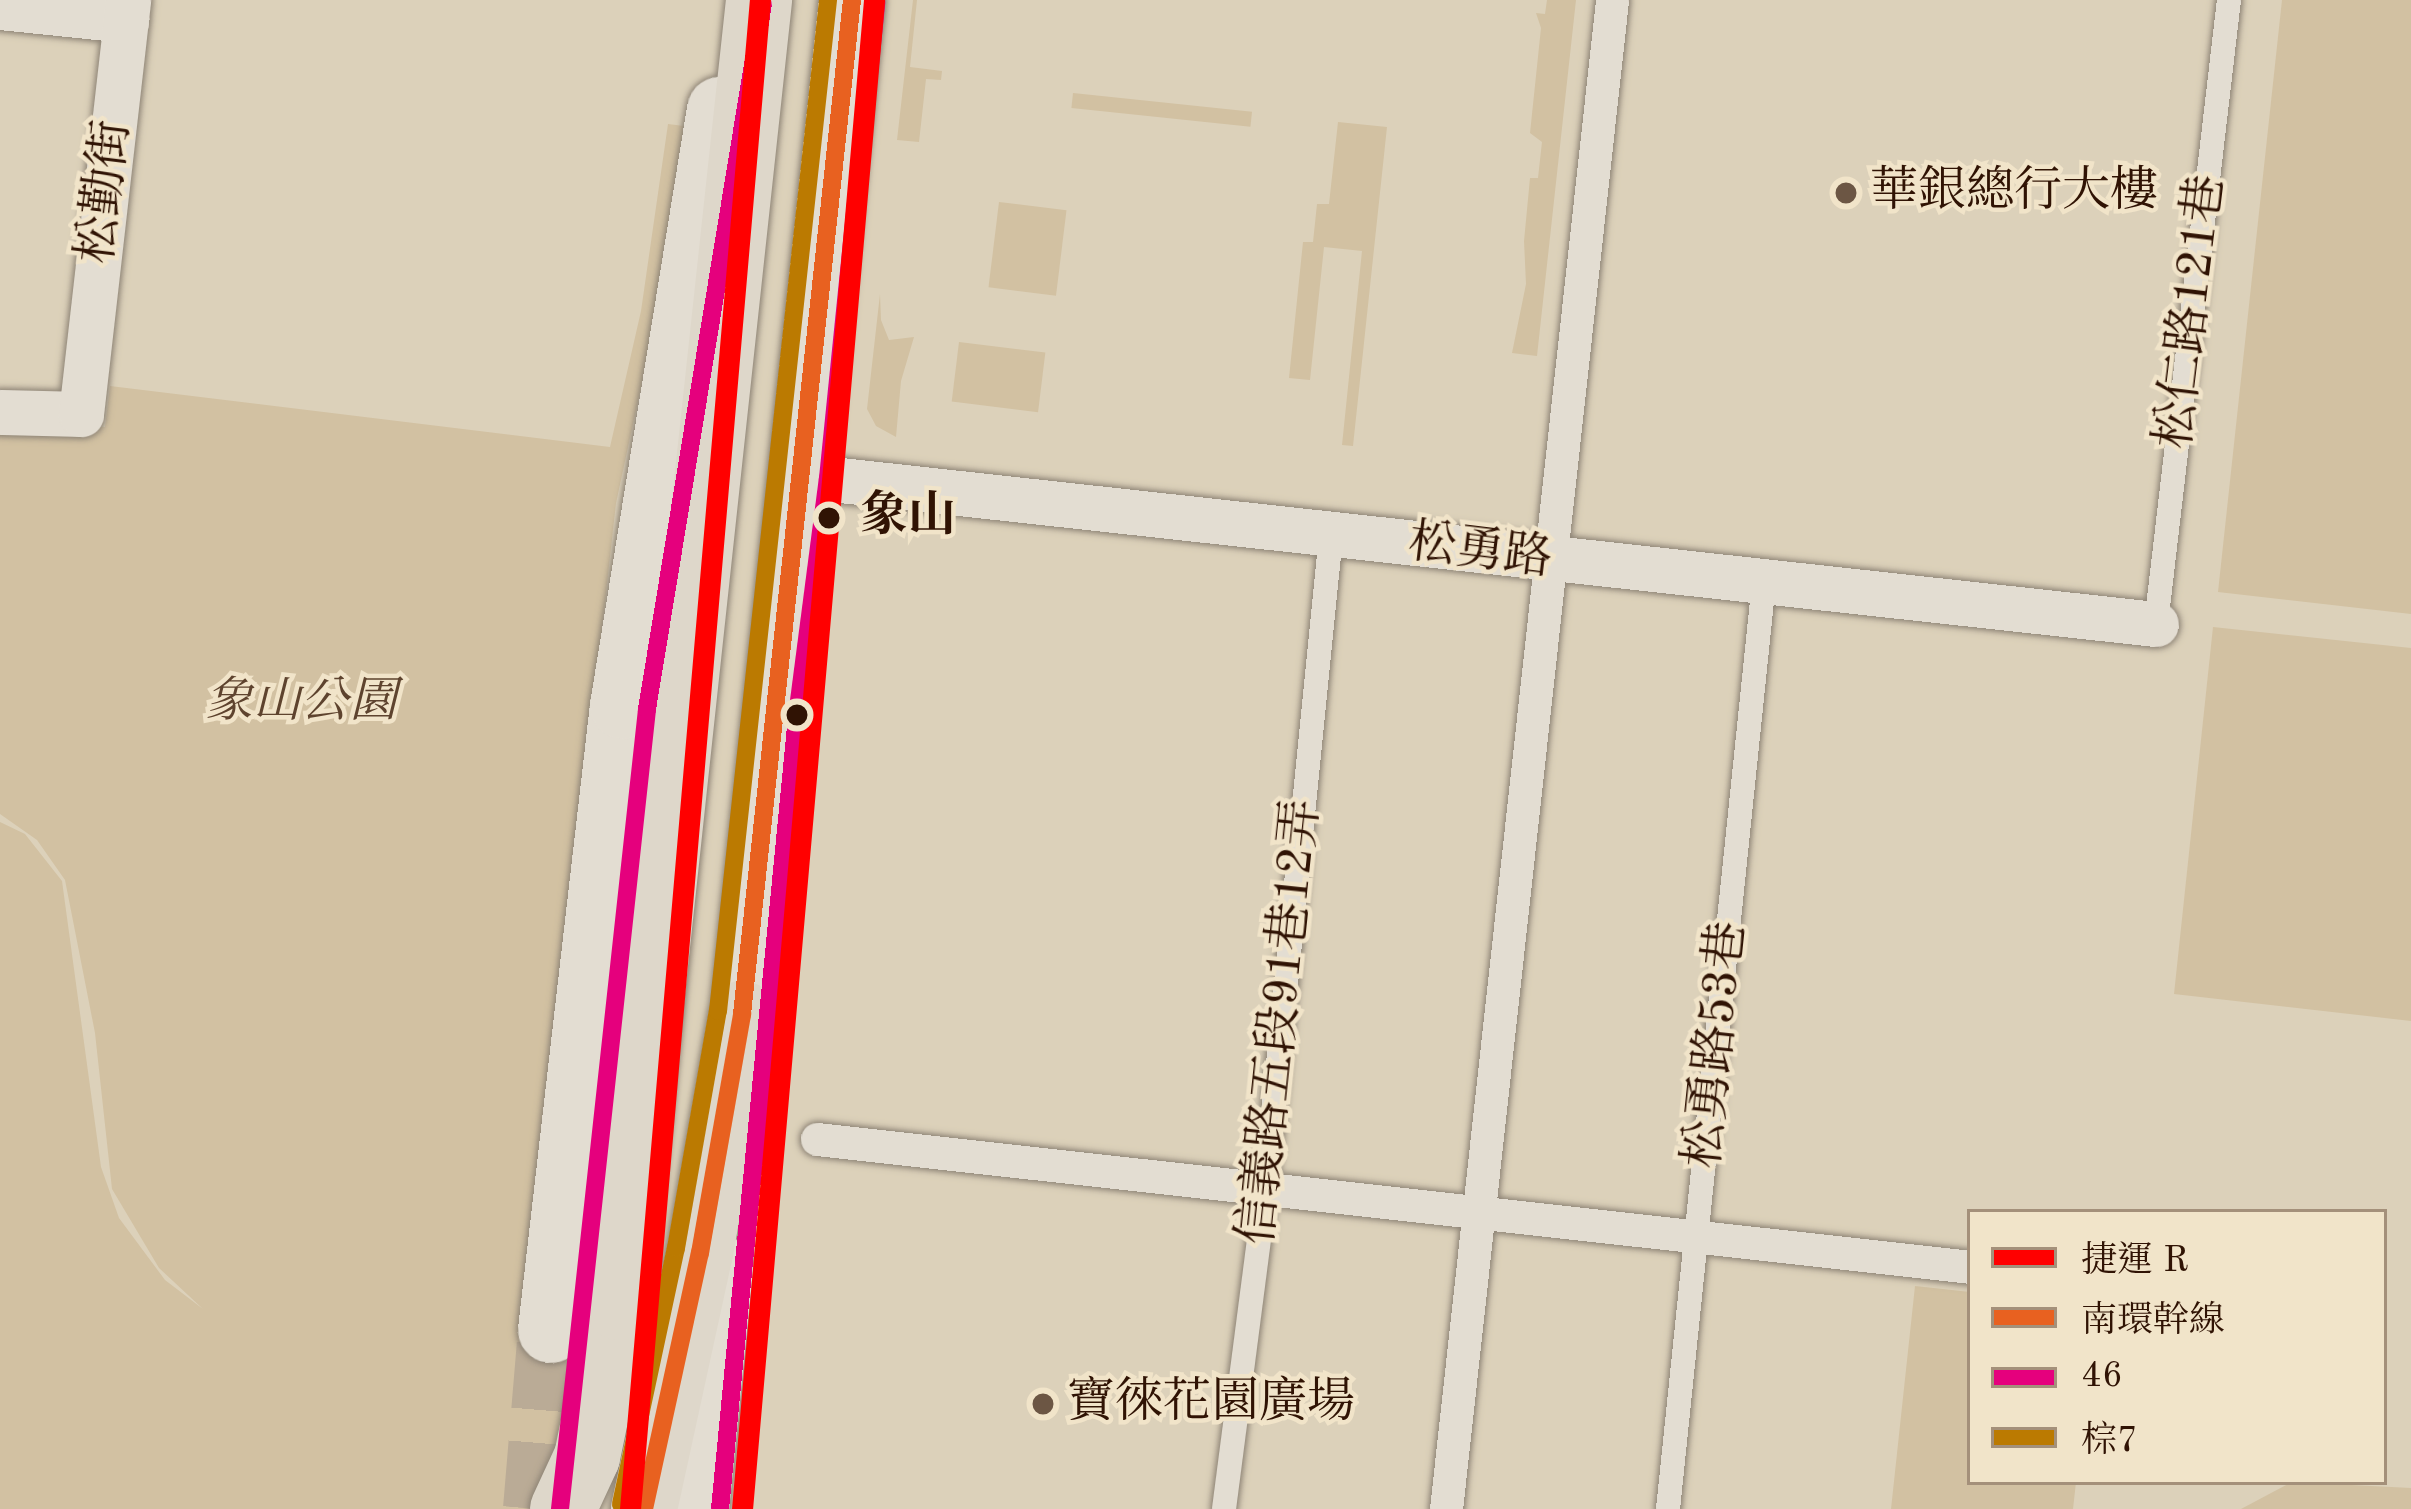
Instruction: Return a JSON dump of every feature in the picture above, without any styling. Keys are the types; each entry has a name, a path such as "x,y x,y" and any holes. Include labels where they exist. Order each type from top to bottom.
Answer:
{"highway":[{"path":"563,1509 587,1456 618,1307 759,0"},
{"path":"644,1509 700,1253 742,1015"}],"main road":[{"path":"551,1330 622,706 739,0"},
{"path":"696,1509 742,1015 852,0"}],"street":[{"path":"1446,1509 1612,0"},
{"path":"0,8 127,10"},
{"name":"松勤街","path":"0,412 81,414 127,10"},
{"name":"松勇路","path":"804,476 2156,625"},
{"path":"817,1139 1967,1267"}],"lane":[{"name":"松仁路121巷","path":"2156,625 2229,0"},
{"name":"信義路五段91巷12弄","path":"1224,1509 1264,1192 1331,535"},
{"name":"松勇路53巷","path":"1667,1509 1764,582"}],"green space":[{"path":"913,0 917,0 910,67 942,71 941,80 926,79 919,142 897,140"},
{"path":"1547,0 1576,0 1537,356 1512,353 1526,284 1524,241 1530,178 1538,178 1542,142 1530,133 1541,28 1536,13 1545,14"},
{"path":"2282,0 2411,0 2411,614 2218,592"},
{"path":"1073,93 1252,112 1250,127 1071,108"},
{"path":"1338,122 1387,127 1353,446 1342,445 1362,251 1324,247 1310,380 1289,378 1303,242 1313,242 1317,204 1329,204"},
{"name":"象山公園","path":"668,124 684,126 664,280 616,503 524,1327 582,1333 550,1465 530,1509 0,1509 0,822 25,834 62,881 101,1167 119,1218 165,1280 203,1309 159,1268 112,1189 95,1033 65,880 37,840 0,814 0,420 105,427 110,386 610,447 641,311"},
{"path":"999,202 1066,210 1056,296 989,287"},
{"path":"880,294 881,320 889,340 914,337 901,381 896,437 876,426 867,409"},
{"path":"959,342 1045,353 1038,412 952,402"},
{"path":"2213,627 2411,648 2411,1021 2174,994"},
{"path":"1915,1286 1967,1292 1967,1485 2076,1485 2073,1509 1891,1509"},
{"path":"2286,1485 2411,1488 2411,1509 2241,1509"}],"tunnel":[{"path":"536,1509 551,1330"}],"metro line":[{"name":"R","path":"630,1509 760,0"},
{"name":"R","path":"742,1509 874,0"}],"transit line":[{"name":"棕7","path":"621,1504 676,1248 718,1011 828,0"},
{"name":"南環幹線","path":"644,1509 700,1253 742,1014 852,0"},
{"name":"46","path":"720,1509 797,716 828,478 876,2"},
{"name":"46","path":"560,1509 647,709 763,4"}],"place":[{"name":"華銀總行大樓","path":"1846,193"},
{"name":"象山","path":"829,518"},
{"name":"寶徠花園廣場","path":"1043,1404"}]}
